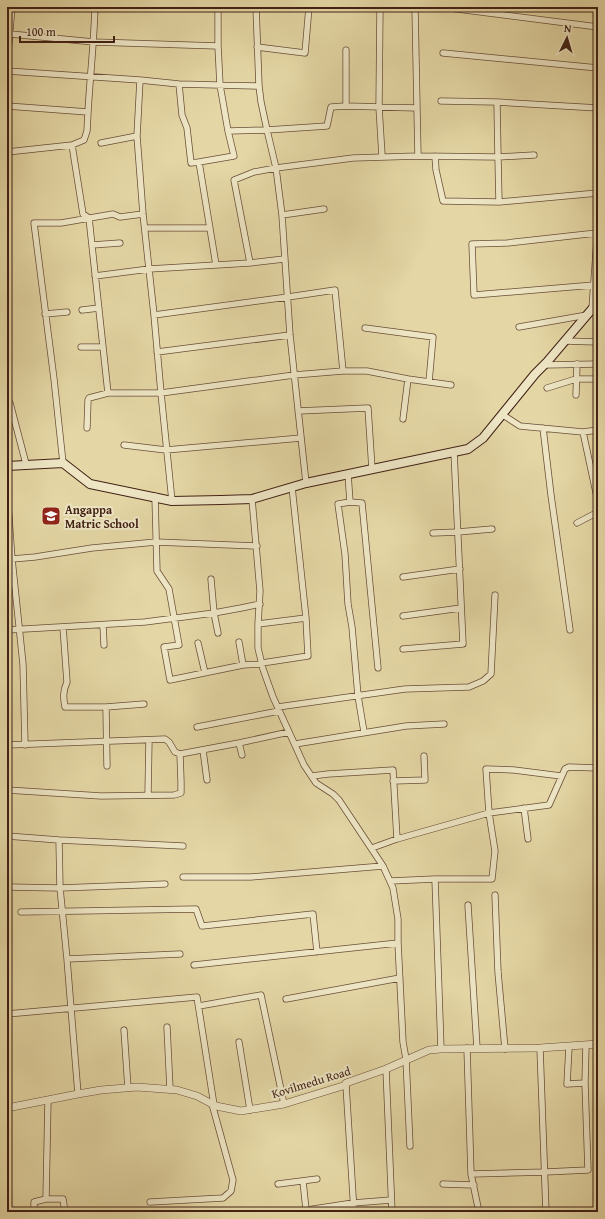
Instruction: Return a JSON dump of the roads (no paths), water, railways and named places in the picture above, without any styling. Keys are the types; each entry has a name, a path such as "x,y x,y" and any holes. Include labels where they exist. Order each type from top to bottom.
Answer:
{"main road":[{"path":"7,466 63,463 90,484 155,496 172,501 252,498 306,483 468,449 483,438 532,378 598,302"}],"street":[{"path":"7,65 12,7"},
{"path":"7,152 72,144 84,140 87,131 90,76 94,42 95,7"},
{"path":"179,84 182,115 187,128 191,163 234,156 220,85 218,7"},
{"path":"256,7 259,86 261,102 276,168 282,215 290,335 306,483"},
{"path":"257,46 304,53 309,7"},
{"path":"380,7 379,107 382,156"},
{"path":"415,7 418,156"},
{"path":"441,7 598,27"},
{"path":"10,34 94,42 218,46"},
{"path":"346,50 346,106"},
{"path":"443,53 598,68"},
{"path":"7,71 90,76 179,84 259,86"},
{"path":"140,80 137,136 143,214 172,501"},
{"path":"441,101 497,102 598,108"},
{"path":"497,102 499,202"},
{"path":"7,106 88,112"},
{"path":"228,131 327,126 331,107 417,108"},
{"path":"101,143 137,136"},
{"path":"72,144 84,214 89,218 108,394"},
{"path":"250,263 234,180 254,172 352,158 382,156 534,156"},
{"path":"435,156 436,170 443,201 499,202 598,193"},
{"path":"199,162 216,265"},
{"path":"282,215 324,209"},
{"path":"63,463 34,223 61,223 113,214 120,217 143,214"},
{"path":"519,327 589,312 594,285 598,224"},
{"path":"145,228 210,228"},
{"path":"594,285 474,295 472,244 507,243 597,233"},
{"path":"92,245 120,243"},
{"path":"95,276 149,269 250,263 284,259"},
{"path":"154,315 335,290 343,371"},
{"path":"82,310 99,308"},
{"path":"46,314 67,312"},
{"path":"365,328 433,337 429,382"},
{"path":"157,352 290,335"},
{"path":"565,341 598,342"},
{"path":"81,347 103,346"},
{"path":"576,395 577,364"},
{"path":"544,365 598,364"},
{"path":"87,428 89,398 108,394 161,393 294,375 343,371 367,371 451,385"},
{"path":"403,419 408,379"},
{"path":"547,388 576,379 598,379"},
{"path":"10,403 26,464"},
{"path":"298,411 368,408 372,469"},
{"path":"503,415 520,426 583,432 598,430"},
{"path":"543,428 570,630"},
{"path":"583,432 598,502"},
{"path":"124,445 166,450 301,438"},
{"path":"403,649 463,644 454,452"},
{"path":"348,474 350,502"},
{"path":"155,496 157,571 169,589 179,645 164,647 170,680 243,665 262,664 308,656 306,618 292,487"},
{"path":"7,490 18,628 23,670 25,745"},
{"path":"252,498 260,604 258,648 273,697 304,765 316,783 333,794 338,800 372,848 394,888 398,912 403,1042 406,1060 410,1146"},
{"path":"364,732 358,696 352,627 348,604 345,554 338,504 350,502 362,503 378,668"},
{"path":"577,523 598,512"},
{"path":"433,533 492,529"},
{"path":"12,559 92,548 156,542 256,546"},
{"path":"403,577 460,569"},
{"path":"211,579 214,613 218,633"},
{"path":"197,727 278,709 358,696 405,689 469,687 483,681 490,674 495,596"},
{"path":"7,630 18,628 145,622 214,613 260,604"},
{"path":"403,616 461,608"},
{"path":"258,624 306,618"},
{"path":"103,625 104,645"},
{"path":"63,627 67,682 63,689 65,707 106,707 144,704"},
{"path":"239,642 243,665"},
{"path":"198,643 205,673"},
{"path":"106,707 107,766"},
{"path":"295,744 406,726 444,724"},
{"path":"7,745 167,740 172,749 180,754 289,732"},
{"path":"148,795 149,740"},
{"path":"239,743 242,755"},
{"path":"203,750 207,780"},
{"path":"7,790 101,796 174,796 181,793 182,781 180,754"},
{"path":"393,781 426,780 424,756"},
{"path":"372,848 397,839 489,813 549,805 565,769 569,767 598,768"},
{"path":"390,881 492,879 496,851 489,813 486,769 514,770 561,776"},
{"path":"312,776 393,770 397,839"},
{"path":"524,808 528,839"},
{"path":"7,836 183,846"},
{"path":"59,840 60,888 78,1094"},
{"path":"183,877 251,877 383,866"},
{"path":"435,879 441,1049"},
{"path":"7,888 60,888 165,884"},
{"path":"495,895 498,972 505,1049"},
{"path":"468,905 477,1048"},
{"path":"21,912 196,910 202,926 313,914 317,952"},
{"path":"194,965 398,943"},
{"path":"67,959 180,954"},
{"path":"286,999 400,978"},
{"path":"199,1006 261,995 284,1104"},
{"path":"7,1014 197,997 213,1104 233,1180 231,1191 223,1198 150,1202"},
{"path":"167,1027 170,1089"},
{"path":"124,1030 128,1088"},
{"path":"239,1042 250,1110"},
{"path":"471,1174 588,1170 585,1083 586,1044"},
{"name":"Kovilmedu Road","path":"7,1108 78,1094 137,1087 177,1090 197,1096 213,1104 241,1111 284,1104 346,1085 346,1083 386,1069 429,1050 569,1047 586,1044 598,1044"},
{"path":"569,1047 567,1084 585,1083"},
{"path":"467,1048 471,1174 479,1212"},
{"path":"540,1048 546,1212"},
{"path":"386,1069 392,1212"},
{"path":"346,1085 354,1212"},
{"path":"46,1199 48,1100"},
{"path":"278,1184 317,1179"},
{"path":"303,1181 306,1210"},
{"path":"443,1184 474,1185"},
{"path":"34,1212 34,1202 46,1199 63,1199 65,1212"},
{"path":"300,1211 353,1203 391,1200"},
{"path":"566,1212 598,1210"}],"place":[{"name":"Angappa Matric School","path":"51,516"}]}
